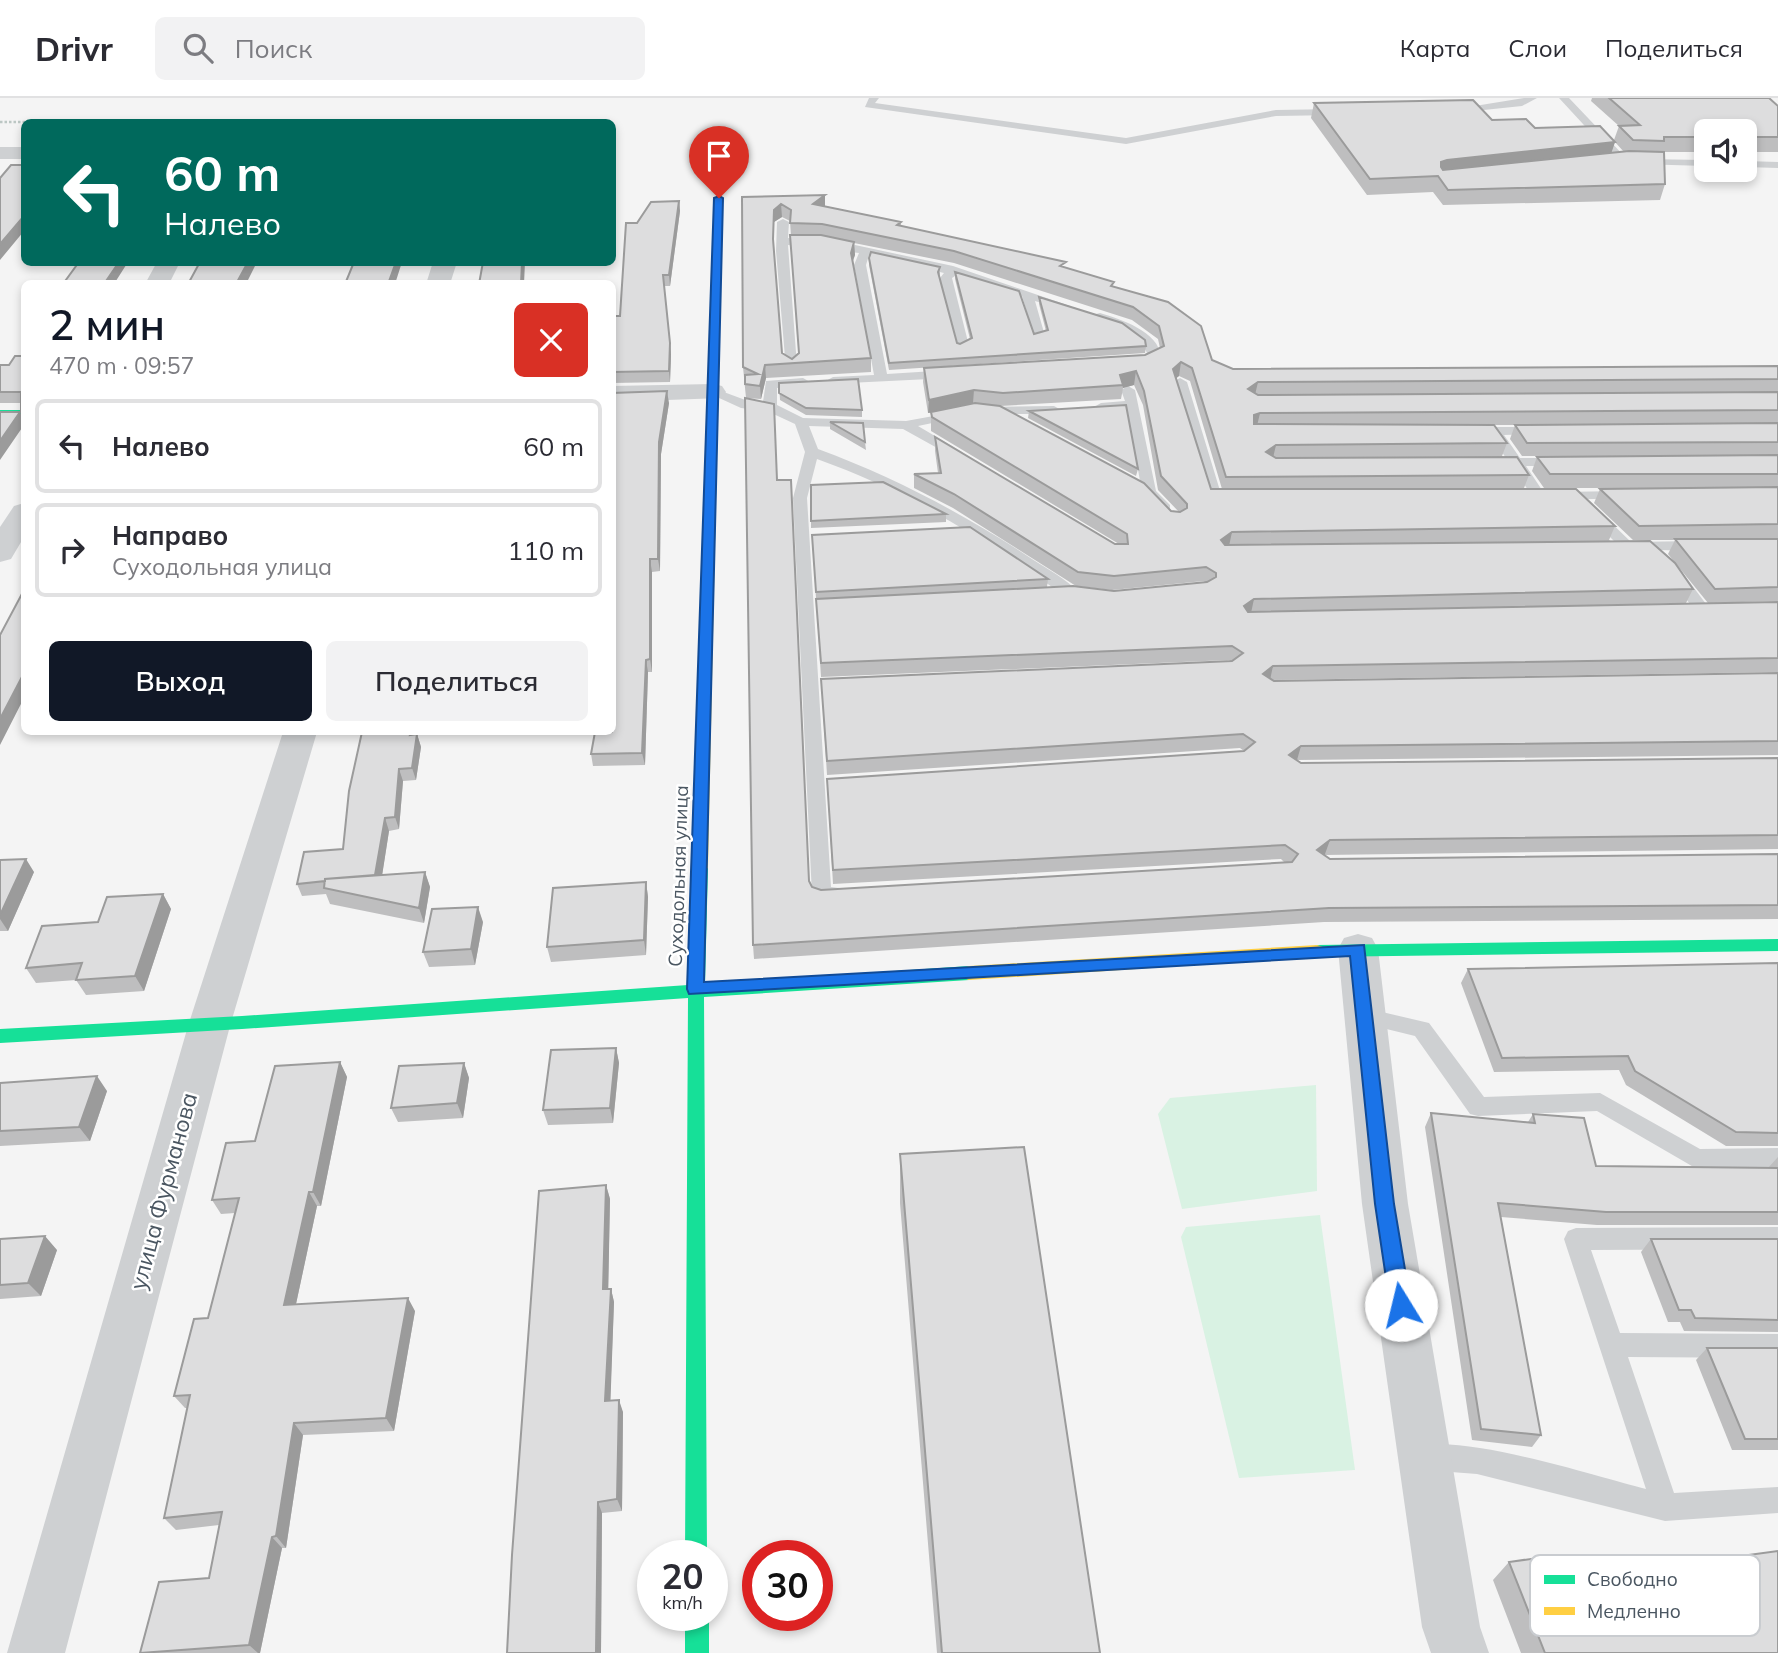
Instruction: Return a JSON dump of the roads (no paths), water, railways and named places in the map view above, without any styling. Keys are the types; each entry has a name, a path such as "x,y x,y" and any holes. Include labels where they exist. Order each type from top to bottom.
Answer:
{"street":[{"path":"0,153 21,153"},
{"name":"Суходольная улица","path":"696,1540 695,989 719,198"},
{"path":"616,394 713,392"},
{"path":"0,414 21,412"},
{"path":"0,553 21,517"},
{"name":"улица Фурманова","path":"36,1653 209,1026 299,735"},
{"path":"0,1036 209,1026 695,989 1358,949 1778,946"},
{"path":"1358,949 1385,1204 1451,1627 1460,1653"},
{"path":"696,1631 696,1653"}],"lane":[{"path":"874,98 868,105 1126,141 1276,113 1343,112"},
{"path":"1449,110 1522,103 1532,98"},
{"path":"1564,98 1623,161"},
{"path":"1609,163 1694,163"},
{"path":"1757,164 1778,164"},
{"path":"783,222 791,366"},
{"path":"783,241 822,242 953,271 1126,325 1152,344 1155,357 1143,362 1129,363"},
{"path":"865,251 860,265 881,378"},
{"path":"953,271 946,278 964,346"},
{"path":"1027,294 1039,336"},
{"path":"770,407 771,384 964,373"},
{"path":"1180,382 1215,498 1242,498"},
{"path":"1128,390 1133,405 1143,488 1176,520"},
{"path":"713,392 746,405 770,407 801,422 906,425 974,410 1002,413 1133,405"},
{"path":"1002,413 1026,426"},
{"path":"1453,431 1549,430 1543,420"},
{"path":"801,422 812,452 800,498 809,536 823,785 822,895 863,893"},
{"path":"906,425 965,461"},
{"path":"1494,430 1517,462 1532,496 1642,495"},
{"path":"812,452 867,470 1027,561 1078,594 1043,595"},
{"path":"1476,462 1572,462"},
{"path":"1574,495 1626,546"},
{"path":"942,530 970,528"},
{"path":"1599,547 1713,546"},
{"path":"1648,547 1675,572 1702,611"},
{"path":"1365,1016 1422,1029 1478,1107 1600,1102 1697,1158 1778,1158"},
{"path":"1665,1507 1576,1239 1778,1238"},
{"path":"1611,1345 1778,1346"},
{"path":"1424,1457 1477,1461 1665,1507 1778,1500"}]}
